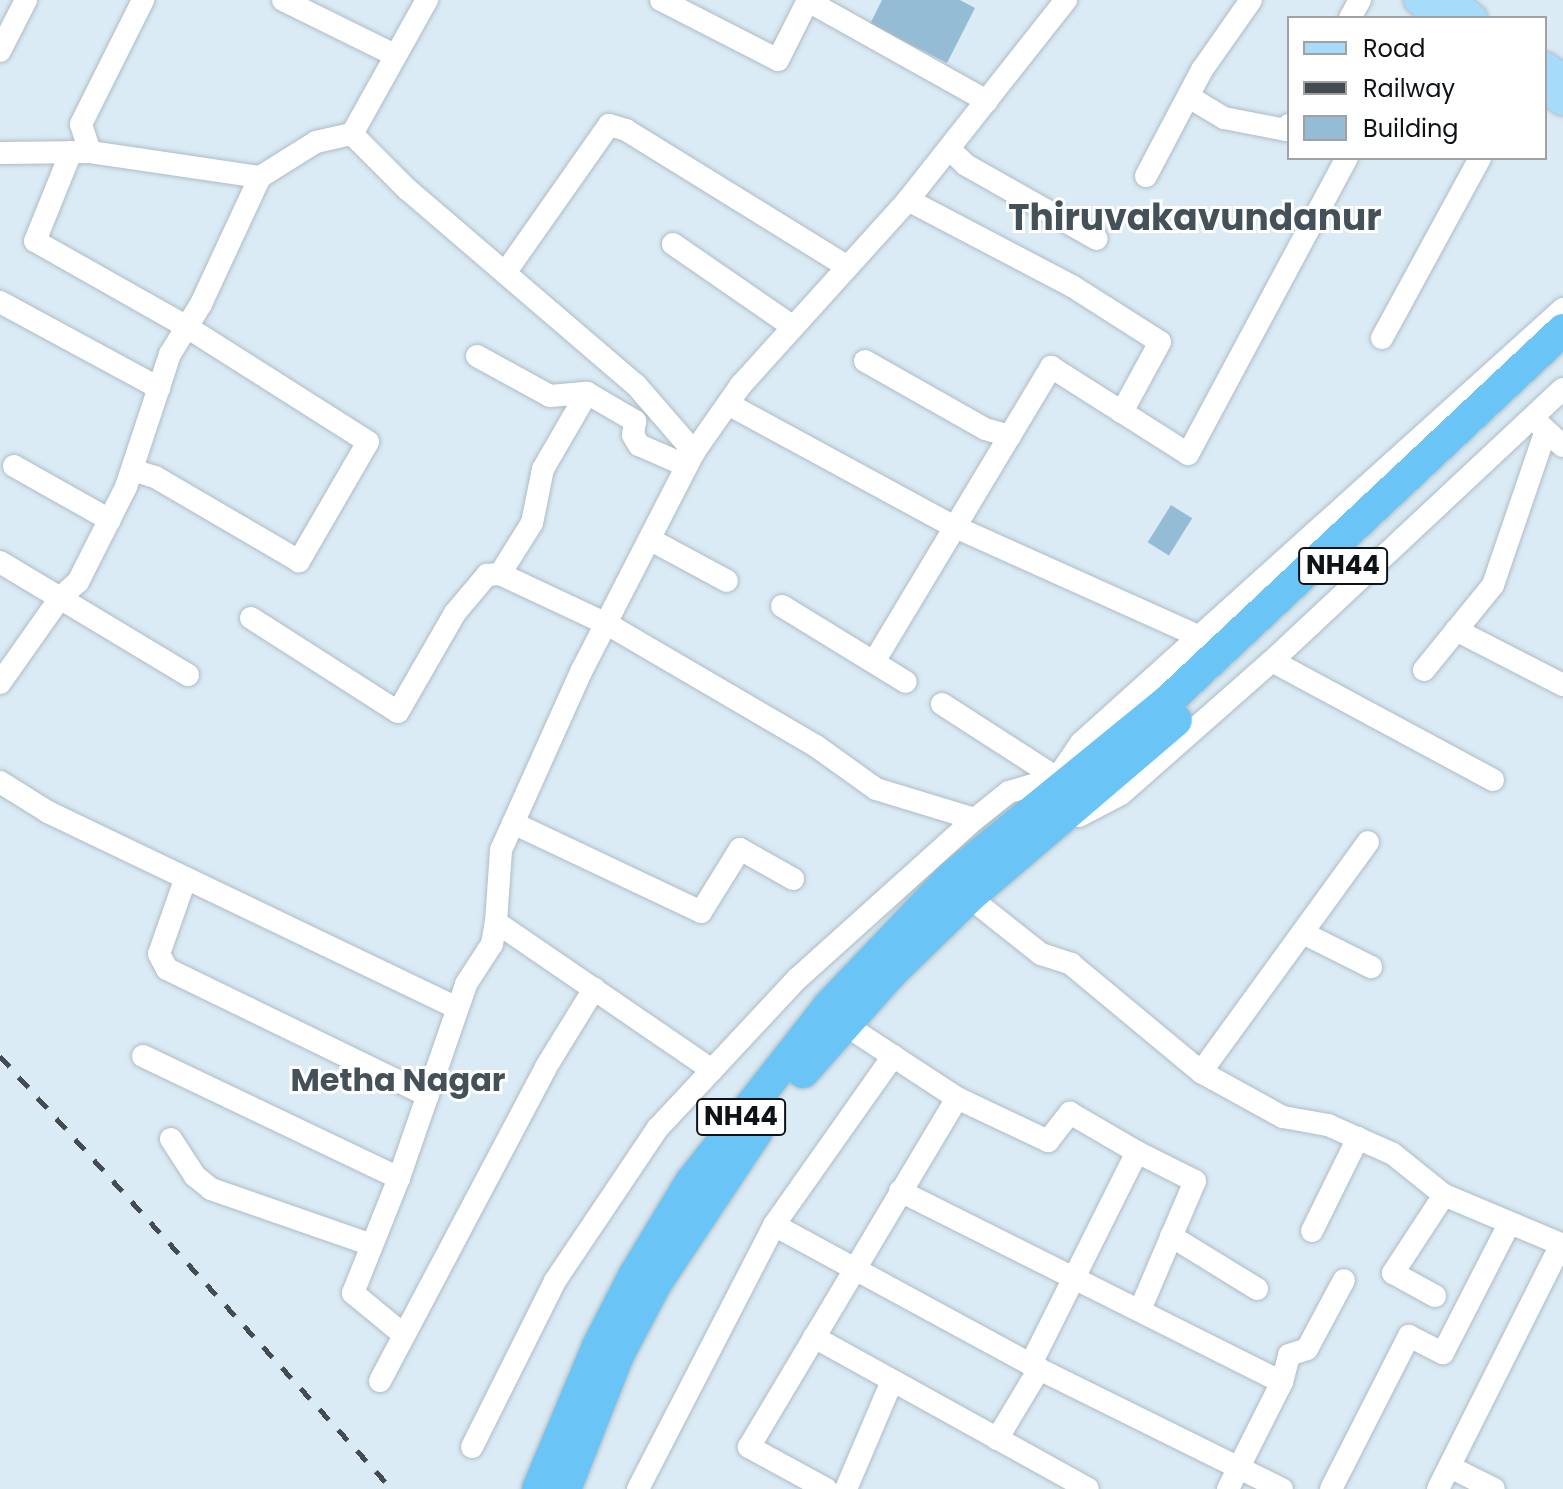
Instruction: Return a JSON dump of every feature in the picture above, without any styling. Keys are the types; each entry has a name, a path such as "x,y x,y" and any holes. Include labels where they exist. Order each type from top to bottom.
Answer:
{"highway":[{"name":"NH44","path":"565,1489 618,1355 656,1283 767,1118 844,1024 1039,823 1114,761 1557,346"},
{"name":"NH44","path":"538,1489 598,1346 691,1182 828,1007 952,877 1039,823"}],"street":[{"path":"0,51 26,0"},
{"path":"132,470 155,477 299,561 368,442 187,327 35,241 80,152 81,124 143,0"},
{"path":"283,0 395,55"},
{"path":"0,683 60,598 78,582 110,520 132,470 170,354 187,327 260,177 316,142 352,134 427,0"},
{"path":"661,0 778,60 808,0 987,101"},
{"path":"1146,176 1189,97 1251,0"},
{"path":"404,1335 353,1293 399,1178 458,1008 492,944 501,850 582,670 609,625 690,459 728,404 792,326 908,200 1062,1"},
{"path":"1189,97 1224,118 1287,128"},
{"path":"505,273 609,125 626,130 846,266"},
{"path":"352,134 505,273 636,385 690,459"},
{"path":"949,149 966,165 1097,239"},
{"path":"0,153 80,152 260,177"},
{"path":"875,660 1051,367 1188,454 1346,160"},
{"path":"1382,338 1479,160"},
{"path":"908,200 1072,286 1160,342 1122,412"},
{"path":"673,244 792,326"},
{"path":"0,302 159,388"},
{"path":"1039,823 1057,778 1081,743 1563,309"},
{"path":"477,356 550,396 587,393 635,421 633,435 639,445 690,459"},
{"path":"865,361 985,429 1010,436"},
{"path":"1424,670 1493,585 1563,389"},
{"path":"500,574 532,523 543,469 587,393"},
{"path":"728,404 955,527 1198,636"},
{"path":"1039,823 1121,794 1272,661 1547,432"},
{"path":"14,466 110,520"},
{"path":"651,540 727,581"},
{"path":"0,562 188,675"},
{"path":"251,618 398,712 455,613 487,575 500,574 609,625 816,746 876,789 975,819"},
{"path":"782,606 875,660 906,682"},
{"path":"1456,630 1563,685"},
{"path":"1272,661 1493,780"},
{"path":"942,704 1057,778"},
{"path":"472,1447 555,1281 658,1128 797,979 975,819 1009,792 1057,778"},
{"path":"0,782 48,812 185,880 458,1008"},
{"path":"513,823 701,912 740,849 793,879"},
{"path":"1201,1072 1305,934 1368,842"},
{"path":"185,880 159,954 167,969 428,1096"},
{"path":"969,897 1041,954 1071,964 1201,1072 1283,1117 1328,1125 1393,1154 1444,1195 1562,1245 1438,1489"},
{"path":"496,922 712,1070"},
{"path":"1305,934 1371,967"},
{"path":"380,1381 546,1067 594,989"},
{"path":"844,1024 957,1098 1048,1141 1070,1113 1195,1181 1140,1310"},
{"path":"143,1056 399,1178"},
{"path":"642,1487 774,1225 893,1056"},
{"path":"826,1489 749,1447 957,1098"},
{"path":"1312,1231 1358,1138"},
{"path":"171,1139 195,1176 211,1189 372,1245"},
{"path":"997,1439 1137,1152"},
{"path":"900,1191 1282,1382"},
{"path":"1435,1296 1393,1273 1444,1195"},
{"path":"1331,1489 1409,1336 1443,1353 1509,1224"},
{"path":"774,1225 1035,1366 1282,1489"},
{"path":"1171,1236 1257,1289"},
{"path":"1228,1489 1282,1382 1289,1355 1307,1349 1344,1280"},
{"path":"814,1337 1088,1489"},
{"path":"846,1489 892,1381"},
{"path":"1450,1467 1494,1489"}],"building":[{"path":"882,0 960,0 975,8 947,63 870,24"},
{"path":"1171,505 1192,518 1169,556 1148,542"}],"railway":[{"path":"0,1056 392,1489"}],"district":[{"name":"Thiruvakavundanur","path":"1195,218"},
{"name":"Metha Nagar","path":"398,1080"}]}
